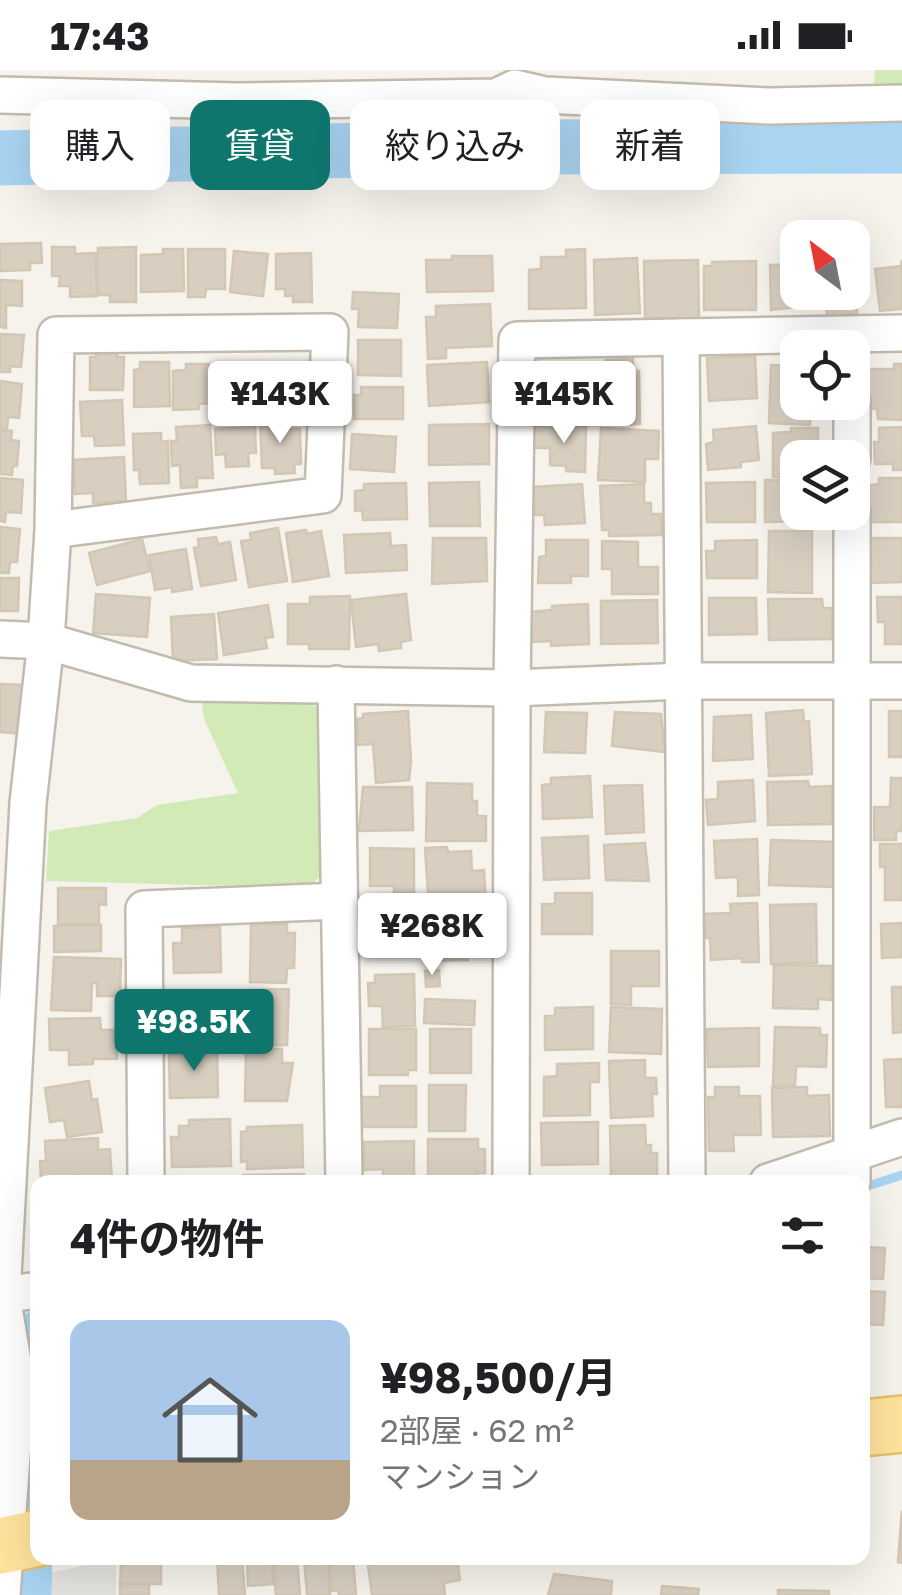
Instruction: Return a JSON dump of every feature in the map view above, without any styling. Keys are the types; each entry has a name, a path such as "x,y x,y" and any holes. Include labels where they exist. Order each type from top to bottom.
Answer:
{"main road":[{"path":"870,1427 902,1424"}],"street":[{"path":"0,95 237,101 496,97 518,79 545,95 769,106 902,103"},
{"path":"11,1556 17,1386 2,1295 14,802 46,641 53,530 56,334 330,332 323,495 53,530"},
{"path":"870,338 902,334"},
{"path":"680,337 687,1175"},
{"path":"511,1175 517,340 780,339"},
{"path":"852,530 853,1167"},
{"path":"0,639 46,641 190,684 512,688 684,681 902,681"},
{"path":"336,684 344,1175"},
{"path":"146,1175 144,909 340,900"},
{"path":"808,1175 853,1167 902,1137"},
{"path":"2,1295 30,1291"}],"green space":[{"path":"875,70 902,70 902,85 874,86"},
{"path":"201,698 279,698 321,709 323,873 308,888 46,881 49,831 137,818 157,805 238,793 204,719"}],"shaded area":[{"path":"87,1565 116,1565 116,1595 31,1595 31,1583 44,1574"}],"building":[{"path":"41,243 42,263 30,263 30,270 0,271 0,244"},
{"path":"52,247 75,247 75,254 96,253 97,296 70,297 70,286 59,286 60,276 52,276"},
{"path":"136,247 136,302 110,302 110,295 98,295 98,248"},
{"path":"163,249 183,249 184,291 141,292 141,255 163,254"},
{"path":"188,249 225,249 225,289 206,289 205,297 188,297"},
{"path":"585,249 586,308 529,309 529,270 541,269 541,257 566,257 566,250"},
{"path":"234,251 268,254 263,296 230,292"},
{"path":"311,253 312,302 293,302 293,296 285,296 285,289 276,289 276,254"},
{"path":"452,256 492,256 493,291 427,292 426,260 452,260"},
{"path":"637,258 640,313 595,315 594,260"},
{"path":"698,260 699,318 645,319 644,261"},
{"path":"902,260 902,309 880,311 875,269 901,266"},
{"path":"756,261 756,310 704,310 704,266 712,266 712,262"},
{"path":"770,265 780,265 780,309 771,310"},
{"path":"0,280 22,281 22,306 6,305 6,328 0,327"},
{"path":"353,292 399,294 397,328 358,327 359,309 352,309"},
{"path":"490,304 492,346 446,348 446,358 428,359 426,317 436,317 436,306"},
{"path":"827,310 857,310 857,314 827,316"},
{"path":"0,334 24,335 21,367 10,366 10,372 0,372"},
{"path":"358,340 401,340 401,376 358,375"},
{"path":"96,349 117,349 117,357 124,357 123,390 90,390 90,357 96,357"},
{"path":"755,356 757,398 709,401 707,358"},
{"path":"633,359 633,371 639,371 640,424 598,424 597,374 605,374 606,360"},
{"path":"140,362 169,362 170,406 134,407 134,370 140,369"},
{"path":"487,362 489,402 429,406 427,365"},
{"path":"255,363 256,407 221,408 215,369 225,369 225,364"},
{"path":"186,364 209,364 210,403 199,404 199,409 173,410 173,371 186,370"},
{"path":"302,364 304,405 263,406 262,370"},
{"path":"894,364 902,364 902,420 878,419 877,409 870,409 870,369 894,369"},
{"path":"771,365 780,365 780,420 810,420 810,425 769,423"},
{"path":"585,366 585,413 529,414 528,381 534,381 534,367"},
{"path":"0,381 22,384 19,418 8,417 7,428 0,428"},
{"path":"361,387 403,387 403,419 354,419 354,395 361,395"},
{"path":"122,400 124,445 95,446 94,436 82,436 80,402"},
{"path":"286,418 287,429 300,429 301,464 294,464 295,473 275,474 275,468 262,468 260,419"},
{"path":"489,424 489,464 429,465 429,425"},
{"path":"210,425 213,478 197,478 197,487 181,488 180,465 172,466 171,441 177,441 176,427"},
{"path":"535,426 586,427 585,472 550,465 550,448 535,448"},
{"path":"756,426 759,460 741,462 741,467 708,470 706,444 714,442 713,430"},
{"path":"255,427 256,453 248,453 249,466 226,467 225,454 216,455 215,429"},
{"path":"902,427 902,470 893,470 893,464 875,464 874,442 879,442 879,428"},
{"path":"601,428 659,431 658,459 645,459 645,482 598,480"},
{"path":"791,428 818,428 818,440 780,440 780,477 773,477 773,433 791,432"},
{"path":"0,430 12,431 11,440 19,441 17,466 13,466 12,475 0,474"},
{"path":"161,433 161,442 168,441 169,483 140,484 139,470 134,470 133,434"},
{"path":"352,434 396,437 394,472 350,469"},
{"path":"124,457 126,501 93,503 93,493 75,494 73,460"},
{"path":"0,478 23,480 21,513 6,512 5,522 0,521"},
{"path":"879,478 902,478 902,522 870,522 870,485 879,484"},
{"path":"765,480 780,480 780,522 765,522"},
{"path":"479,482 480,526 430,526 429,483"},
{"path":"755,482 755,522 707,522 706,483"},
{"path":"406,483 407,519 363,520 362,510 355,511 355,491 364,490 364,484"},
{"path":"582,484 585,523 545,525 544,515 535,515 533,487"},
{"path":"644,484 644,503 651,503 651,514 661,514 662,535 609,536 609,530 602,530 600,486"},
{"path":"0,527 20,529 17,562 10,562 9,573 0,573"},
{"path":"278,528 287,581 249,587 241,541 251,540 250,533"},
{"path":"306,530 307,534 321,531 329,576 293,582 286,533"},
{"path":"769,531 812,531 812,593 768,592"},
{"path":"390,533 391,546 406,545 407,570 346,573 344,535"},
{"path":"216,537 218,544 230,542 236,580 201,586 194,548 199,547 198,539"},
{"path":"433,538 486,538 487,581 432,584"},
{"path":"871,538 902,538 902,582 871,583"},
{"path":"142,539 150,571 97,585 89,553"},
{"path":"546,540 588,540 588,576 571,576 571,583 538,583 539,557 546,556"},
{"path":"757,540 757,578 707,578 706,551 715,551 715,541"},
{"path":"602,541 638,542 638,567 658,567 658,594 612,594 612,569 602,569"},
{"path":"186,549 192,589 155,590 149,555"},
{"path":"0,578 19,578 18,611 0,611"},
{"path":"96,594 150,598 147,637 93,633"},
{"path":"406,594 411,640 401,642 401,648 379,651 378,644 356,647 351,600"},
{"path":"350,596 349,649 309,649 309,644 288,644 288,604 310,604 310,597"},
{"path":"877,597 902,597 902,644 885,644 885,622 878,622"},
{"path":"709,598 756,598 757,634 709,635"},
{"path":"768,599 822,599 823,608 832,608 832,639 769,640"},
{"path":"657,600 658,643 601,644 601,601"},
{"path":"588,604 589,644 551,646 551,641 531,642 530,612"},
{"path":"268,605 273,637 265,638 267,648 224,655 218,613"},
{"path":"214,614 217,659 173,661 171,617"},
{"path":"0,684 25,685 22,734 0,732"},
{"path":"803,710 804,722 809,721 812,774 769,776 766,713"},
{"path":"408,711 409,780 376,783 373,744 358,745 357,719 363,718 363,714"},
{"path":"889,711 902,711 902,757 889,757"},
{"path":"546,712 587,713 585,753 544,752"},
{"path":"615,712 661,714 665,752 612,746"},
{"path":"751,715 753,759 713,761 714,717"},
{"path":"590,776 592,817 543,819 542,785 551,784 551,778"},
{"path":"891,778 902,778 902,831 896,831 896,840 874,840 874,807 890,807"},
{"path":"753,780 755,821 708,825 706,800 718,799 718,782"},
{"path":"808,781 809,787 832,786 832,824 768,825 767,782"},
{"path":"427,783 472,784 477,816 486,816 486,841 426,841"},
{"path":"642,785 644,832 606,834 604,786"},
{"path":"363,787 412,787 413,830 359,831"},
{"path":"588,836 589,878 544,880 542,838"},
{"path":"757,839 759,895 738,896 738,877 716,878 714,841"},
{"path":"771,840 834,842 833,887 769,885"},
{"path":"645,843 649,881 606,880 604,845"},
{"path":"880,844 902,844 902,900 885,900"},
{"path":"447,847 448,852 471,851 472,871 484,870 486,904 429,908 425,848"},
{"path":"370,848 414,849 414,893 394,893 394,886 370,886"},
{"path":"58,888 106,888 106,905 99,904 99,924 58,924"},
{"path":"555,893 592,893 592,934 542,934 542,904 555,904"},
{"path":"757,903 759,962 742,962 742,958 711,960 704,914 731,913 730,904"},
{"path":"816,904 817,963 771,964 770,905"},
{"path":"467,909 468,960 425,961 424,910"},
{"path":"414,911 416,933 409,934 409,940 374,943 372,914"},
{"path":"902,923 902,957 882,958 881,924"},
{"path":"251,924 287,924 287,933 295,933 294,968 287,968 286,983 250,982"},
{"path":"101,925 101,951 54,952 54,926"},
{"path":"220,927 221,972 174,973 173,943 182,943 182,928"},
{"path":"611,951 659,951 659,986 631,986 631,1005 611,1004"},
{"path":"54,957 121,959 120,996 97,996 97,983 92,983 91,1011 51,1010"},
{"path":"774,965 832,966 831,1000 818,999 818,1009 773,1008"},
{"path":"439,970 440,986 426,987 425,971"},
{"path":"414,974 415,1026 383,1027 382,1006 369,1006 368,983 375,983 375,975"},
{"path":"892,987 902,987 902,1032 893,1033"},
{"path":"289,989 287,1045 252,1046 251,990"},
{"path":"229,991 231,1039 174,1040 173,1012 179,1011 179,999 195,999 196,992"},
{"path":"425,999 475,1001 474,1025 424,1023"},
{"path":"593,1007 593,1049 545,1050 545,1016 555,1016 555,1008"},
{"path":"611,1007 662,1009 661,1054 609,1052"},
{"path":"100,1018 101,1030 116,1030 117,1059 69,1065 69,1050 50,1050 49,1019"},
{"path":"775,1027 820,1028 820,1035 827,1035 826,1067 796,1066 795,1086 773,1086"},
{"path":"759,1028 759,1066 708,1067 707,1029"},
{"path":"369,1029 416,1029 416,1070 408,1070 408,1075 369,1075"},
{"path":"430,1029 471,1029 471,1073 430,1073"},
{"path":"217,1047 218,1097 170,1098 169,1055 181,1055 181,1049"},
{"path":"246,1048 282,1049 282,1063 293,1063 287,1101 245,1101"},
{"path":"902,1059 902,1107 886,1107 884,1060"},
{"path":"645,1060 645,1078 656,1078 653,1116 611,1118 609,1061"},
{"path":"599,1063 599,1082 590,1082 590,1115 544,1116 544,1077 557,1076 557,1064"},
{"path":"89,1081 92,1100 97,1099 102,1132 67,1137 64,1120 50,1122 45,1088"},
{"path":"429,1085 466,1085 465,1131 429,1131"},
{"path":"380,1086 416,1086 416,1127 356,1127 356,1097 380,1097"},
{"path":"715,1087 739,1087 739,1096 760,1096 761,1135 733,1135 734,1151 709,1151 708,1097 715,1097"},
{"path":"807,1087 807,1096 829,1095 830,1136 773,1137 772,1088"},
{"path":"230,1119 231,1166 172,1167 171,1137 179,1137 179,1126 189,1126 189,1120"},
{"path":"598,1122 598,1164 542,1165 541,1123"},
{"path":"302,1125 303,1167 247,1169 247,1161 241,1162 241,1132 247,1131 247,1127"},
{"path":"645,1125 646,1145 651,1145 651,1153 657,1153 657,1175 611,1175 610,1126"},
{"path":"98,1138 98,1150 110,1149 112,1175 41,1175 40,1161 46,1161 45,1141"},
{"path":"428,1139 478,1139 478,1149 485,1149 485,1173 428,1175"},
{"path":"414,1141 414,1175 383,1175 383,1169 364,1170 364,1142"},
{"path":"870,1247 885,1248 883,1279 870,1278"},
{"path":"870,1291 885,1292 883,1325 870,1324"},
{"path":"902,1510 902,1563 898,1562"},
{"path":"121,1565 161,1565 161,1584 120,1584"},
{"path":"217,1565 243,1565 245,1595 219,1595"},
{"path":"247,1565 272,1565 273,1584 248,1586"},
{"path":"274,1565 298,1565 300,1595 276,1595"},
{"path":"305,1565 328,1565 330,1595 307,1595"},
{"path":"329,1565 354,1565 356,1595 331,1591"},
{"path":"368,1565 458,1565 460,1580 444,1583 445,1595 372,1595"},
{"path":"554,1574 612,1581 611,1595 548,1595"},
{"path":"120,1584 149,1584 149,1595 120,1595"},
{"path":"662,1586 699,1589 698,1595 661,1595"},
{"path":"778,1590 829,1591 829,1595 778,1595"}],"waterway":[{"path":"0,158 512,147 902,146"},
{"path":"870,1185 902,1175"},
{"path":"24,1595 30,1383"}]}
